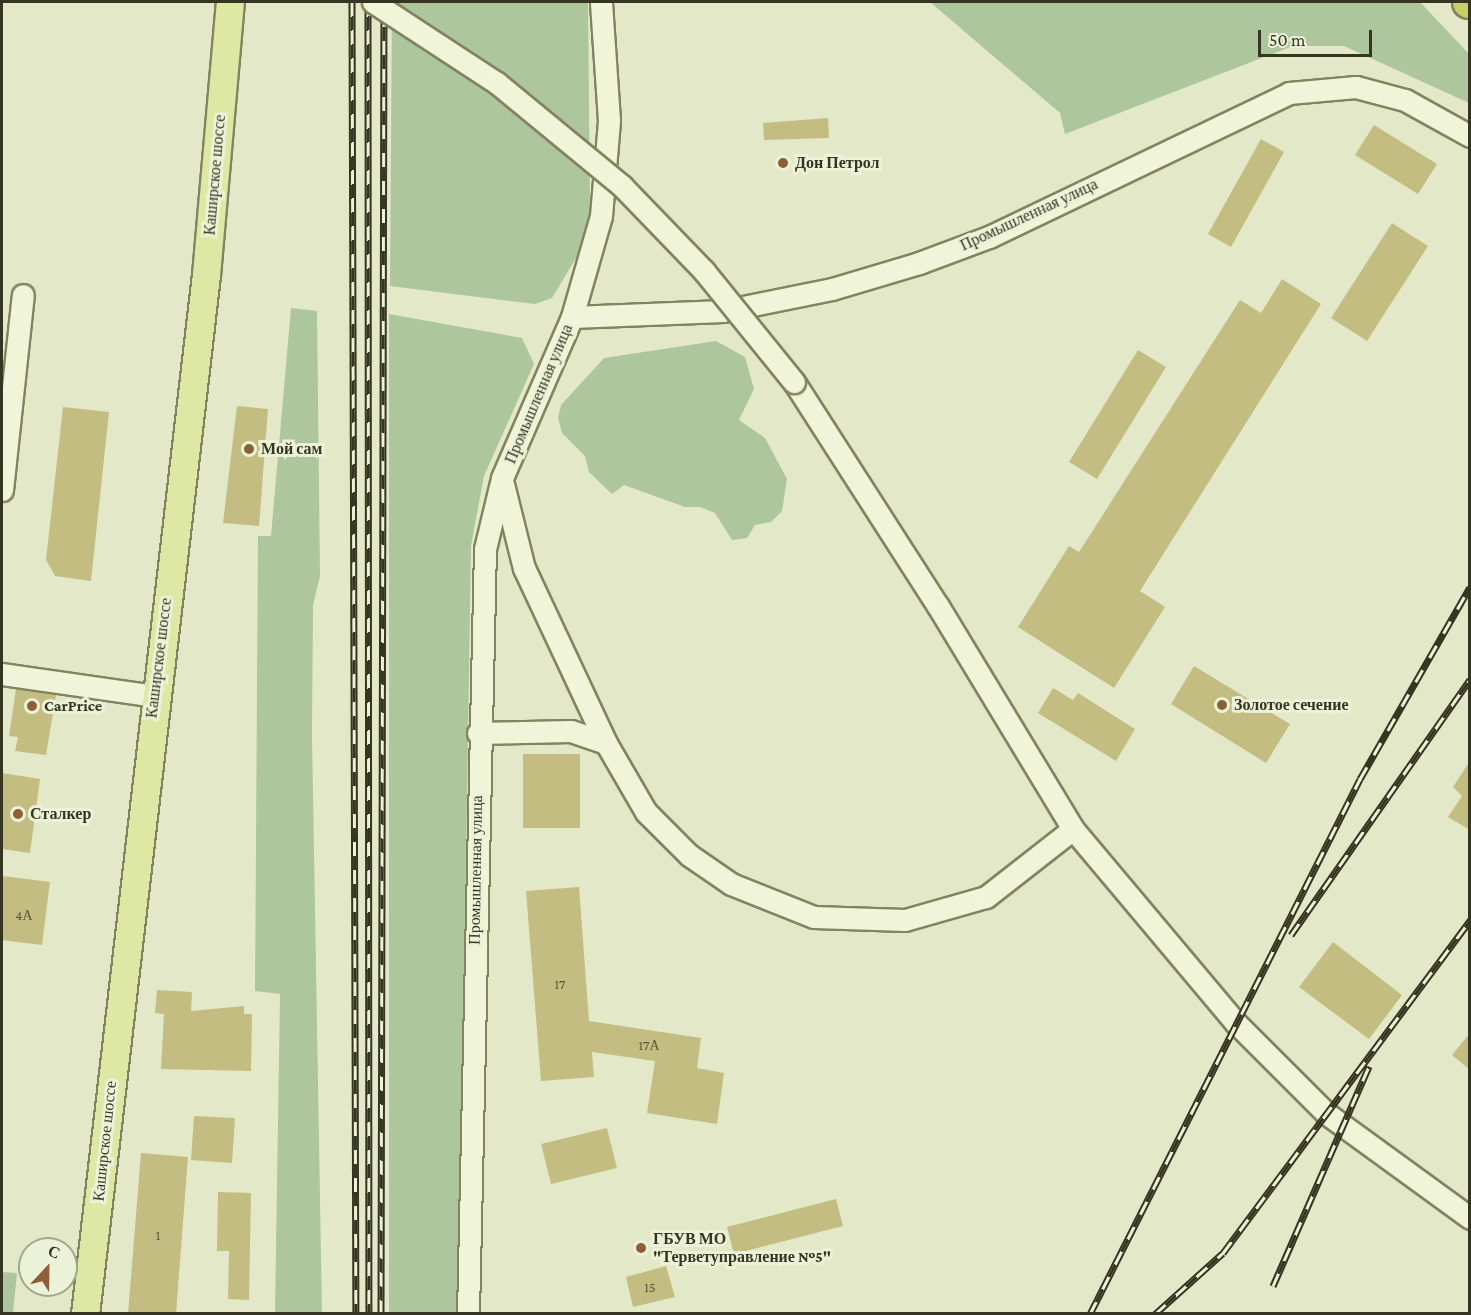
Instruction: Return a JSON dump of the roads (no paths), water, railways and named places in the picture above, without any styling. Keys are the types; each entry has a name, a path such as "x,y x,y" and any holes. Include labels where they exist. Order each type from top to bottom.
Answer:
{"main road":[{"name":"Каширское шоссе","path":"85,1314 154,696 206,275 230,2"},
{"name":"Каширское шоссе","path":"102,1314 222,281 245,2"}],"street":[{"path":"374,2 497,84 622,186 704,271 794,382 938,606 1073,829 1236,1023 1327,1114 1470,1218"},
{"path":"572,317 598,227 608,161 601,2"},
{"name":"Промышленная улица","path":"468,1314 478,733 484,560 502,478 572,317 723,311 832,289 919,263 989,237 1289,93 1356,87 1406,100 1470,136"},
{"path":"2,490 23,295"},
{"path":"502,478 524,568 606,743 646,812 689,855 731,884 814,916 855,922 905,920 946,911 986,897 1010,881 1073,829"},
{"path":"2,674 154,696"},
{"path":"478,733 571,731 606,743"}],"railway":[{"path":"352,2 356,1314"},
{"path":"368,2 369,1314"},
{"path":"381,1314 384,2"},
{"path":"1090,1314 1360,779 1470,587"},
{"path":"1291,935 1470,679"},
{"path":"1155,1314 1223,1253 1470,920"},
{"path":"1273,1286 1369,1066"}],"place":[{"name":"Дон Петрол","path":"783,163"},
{"name":"Мой сам","path":"249,449"},
{"name":"Золотое сечение","path":"1222,705"},
{"name":"CarPrice","path":"32,706"},
{"name":"Сталкер","path":"18,814"},
{"name":"ГБУВ МО \"Терветуправление №5\"","path":"641,1248"}]}
